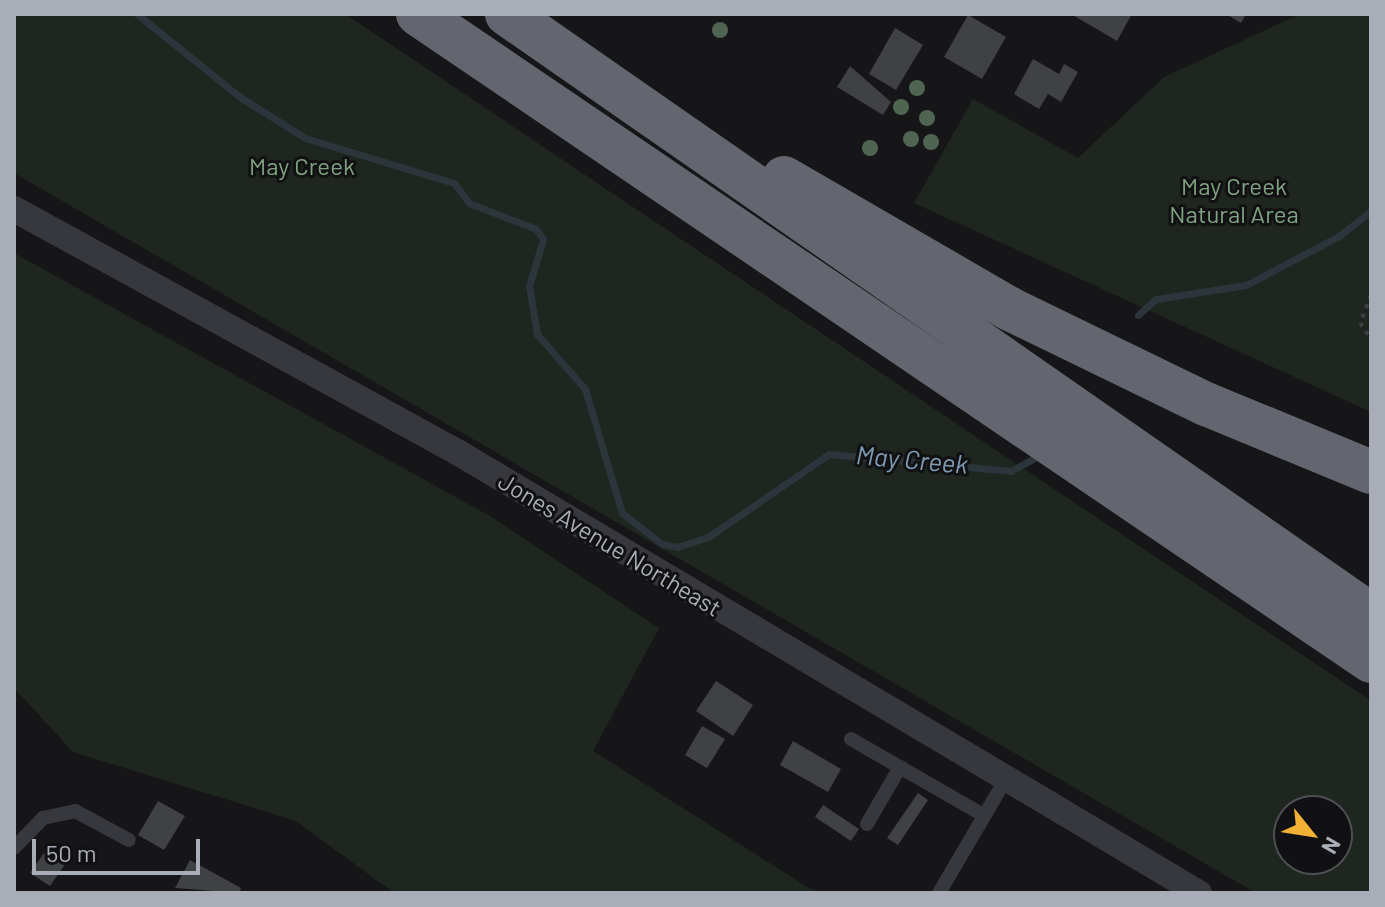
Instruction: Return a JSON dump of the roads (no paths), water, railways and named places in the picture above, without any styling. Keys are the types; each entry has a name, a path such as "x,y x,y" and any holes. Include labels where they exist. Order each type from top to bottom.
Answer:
{"highway":[{"path":"418,14 957,358 1180,509 1371,615"},
{"path":"507,14 957,358"},
{"path":"550,45 1010,309 1206,404 1371,472"},
{"path":"1180,509 1371,669"},
{"path":"1325,629 1371,661"}],"street":[{"name":"Jones Avenue Northeast","path":"14,209 459,453 1199,893"}],"lane":[{"path":"851,739 983,815"},
{"path":"867,824 900,767"},
{"path":"939,893 1006,779"},
{"path":"14,848 43,818 75,811 129,840"}],"waterway":[{"name":"May Creek","path":"137,14 240,97 305,138 454,183 469,203 536,229 543,239 529,286 537,334 585,389 622,513 662,544 677,547 708,537 829,454 1011,471 1040,455"},
{"name":"May Creek","path":"1138,315 1156,299 1246,285 1339,236 1371,211"}],"park label":[{"name":"May Creek Natural Area","path":"1234,200"}]}
